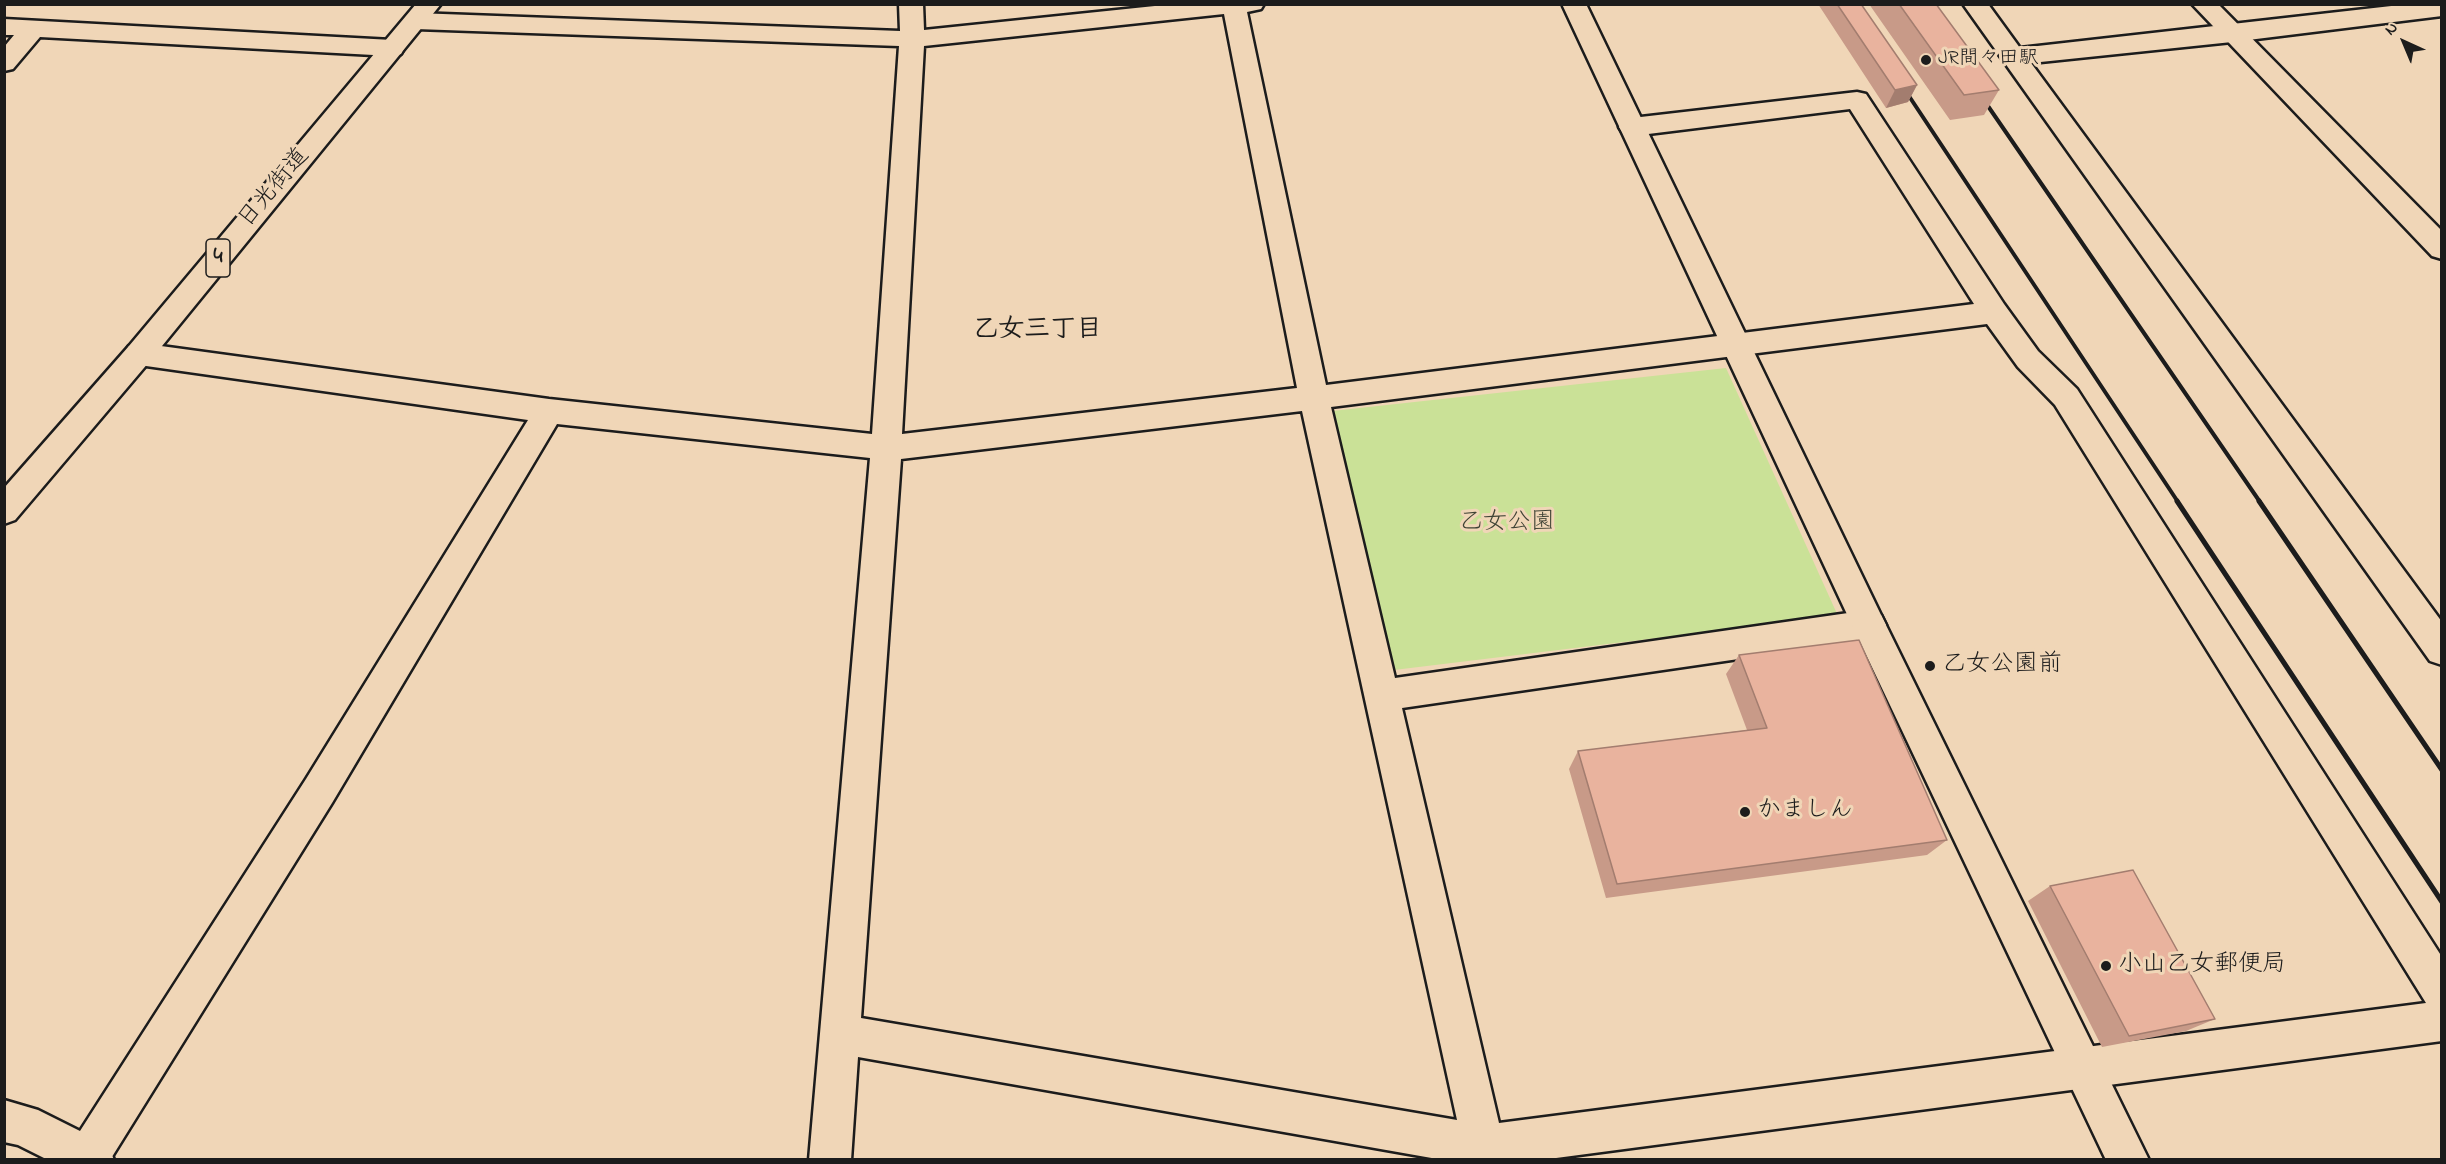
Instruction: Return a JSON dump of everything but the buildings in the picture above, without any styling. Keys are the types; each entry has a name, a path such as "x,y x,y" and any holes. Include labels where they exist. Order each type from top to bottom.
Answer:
{"main road":[{"path":"830,1160 886,448 912,39 911,4"},
{"path":"1574,4 1735,346 2128,1160"},
{"path":"1975,4 2442,650"},
{"path":"2204,4 2442,249"},
{"path":"423,13 912,39 1243,5 1314,398 1486,1153"},
{"path":"2013,57 2232,34 2442,8"},
{"name":"日光街道","path":"4,511 139,354 423,13"},
{"path":"4,27 392,48"},
{"path":"4,63 35,27"},
{"path":"1632,127 1857,100 1994,312 2028,359 2066,397 2442,993"},
{"path":"139,354 549,411 886,448 1314,398 1994,312"},
{"path":"4,1121 23,1125 89,1158 325,782 549,411"},
{"path":"1382,695 1869,625"},
{"path":"839,1034 1486,1153 2442,1021"}],"green space":[{"name":"乙女公園","path":"1726,368 1838,616 1394,670 1332,411"}],"railway":[{"path":"1901,84 2178,502"},
{"path":"1979,93 2260,502"},
{"path":"2177,501 2442,902"},
{"path":"2259,501 2442,770"}],"place":[{"name":"JR間々田駅","path":"1926,60"},
{"name":"乙女公園前","path":"1930,666"},
{"name":"かましん","path":"1745,812"},
{"name":"小山乙女郵便局","path":"2106,966"}],"district":[{"name":"乙女三丁目","path":"1037,332"}]}
